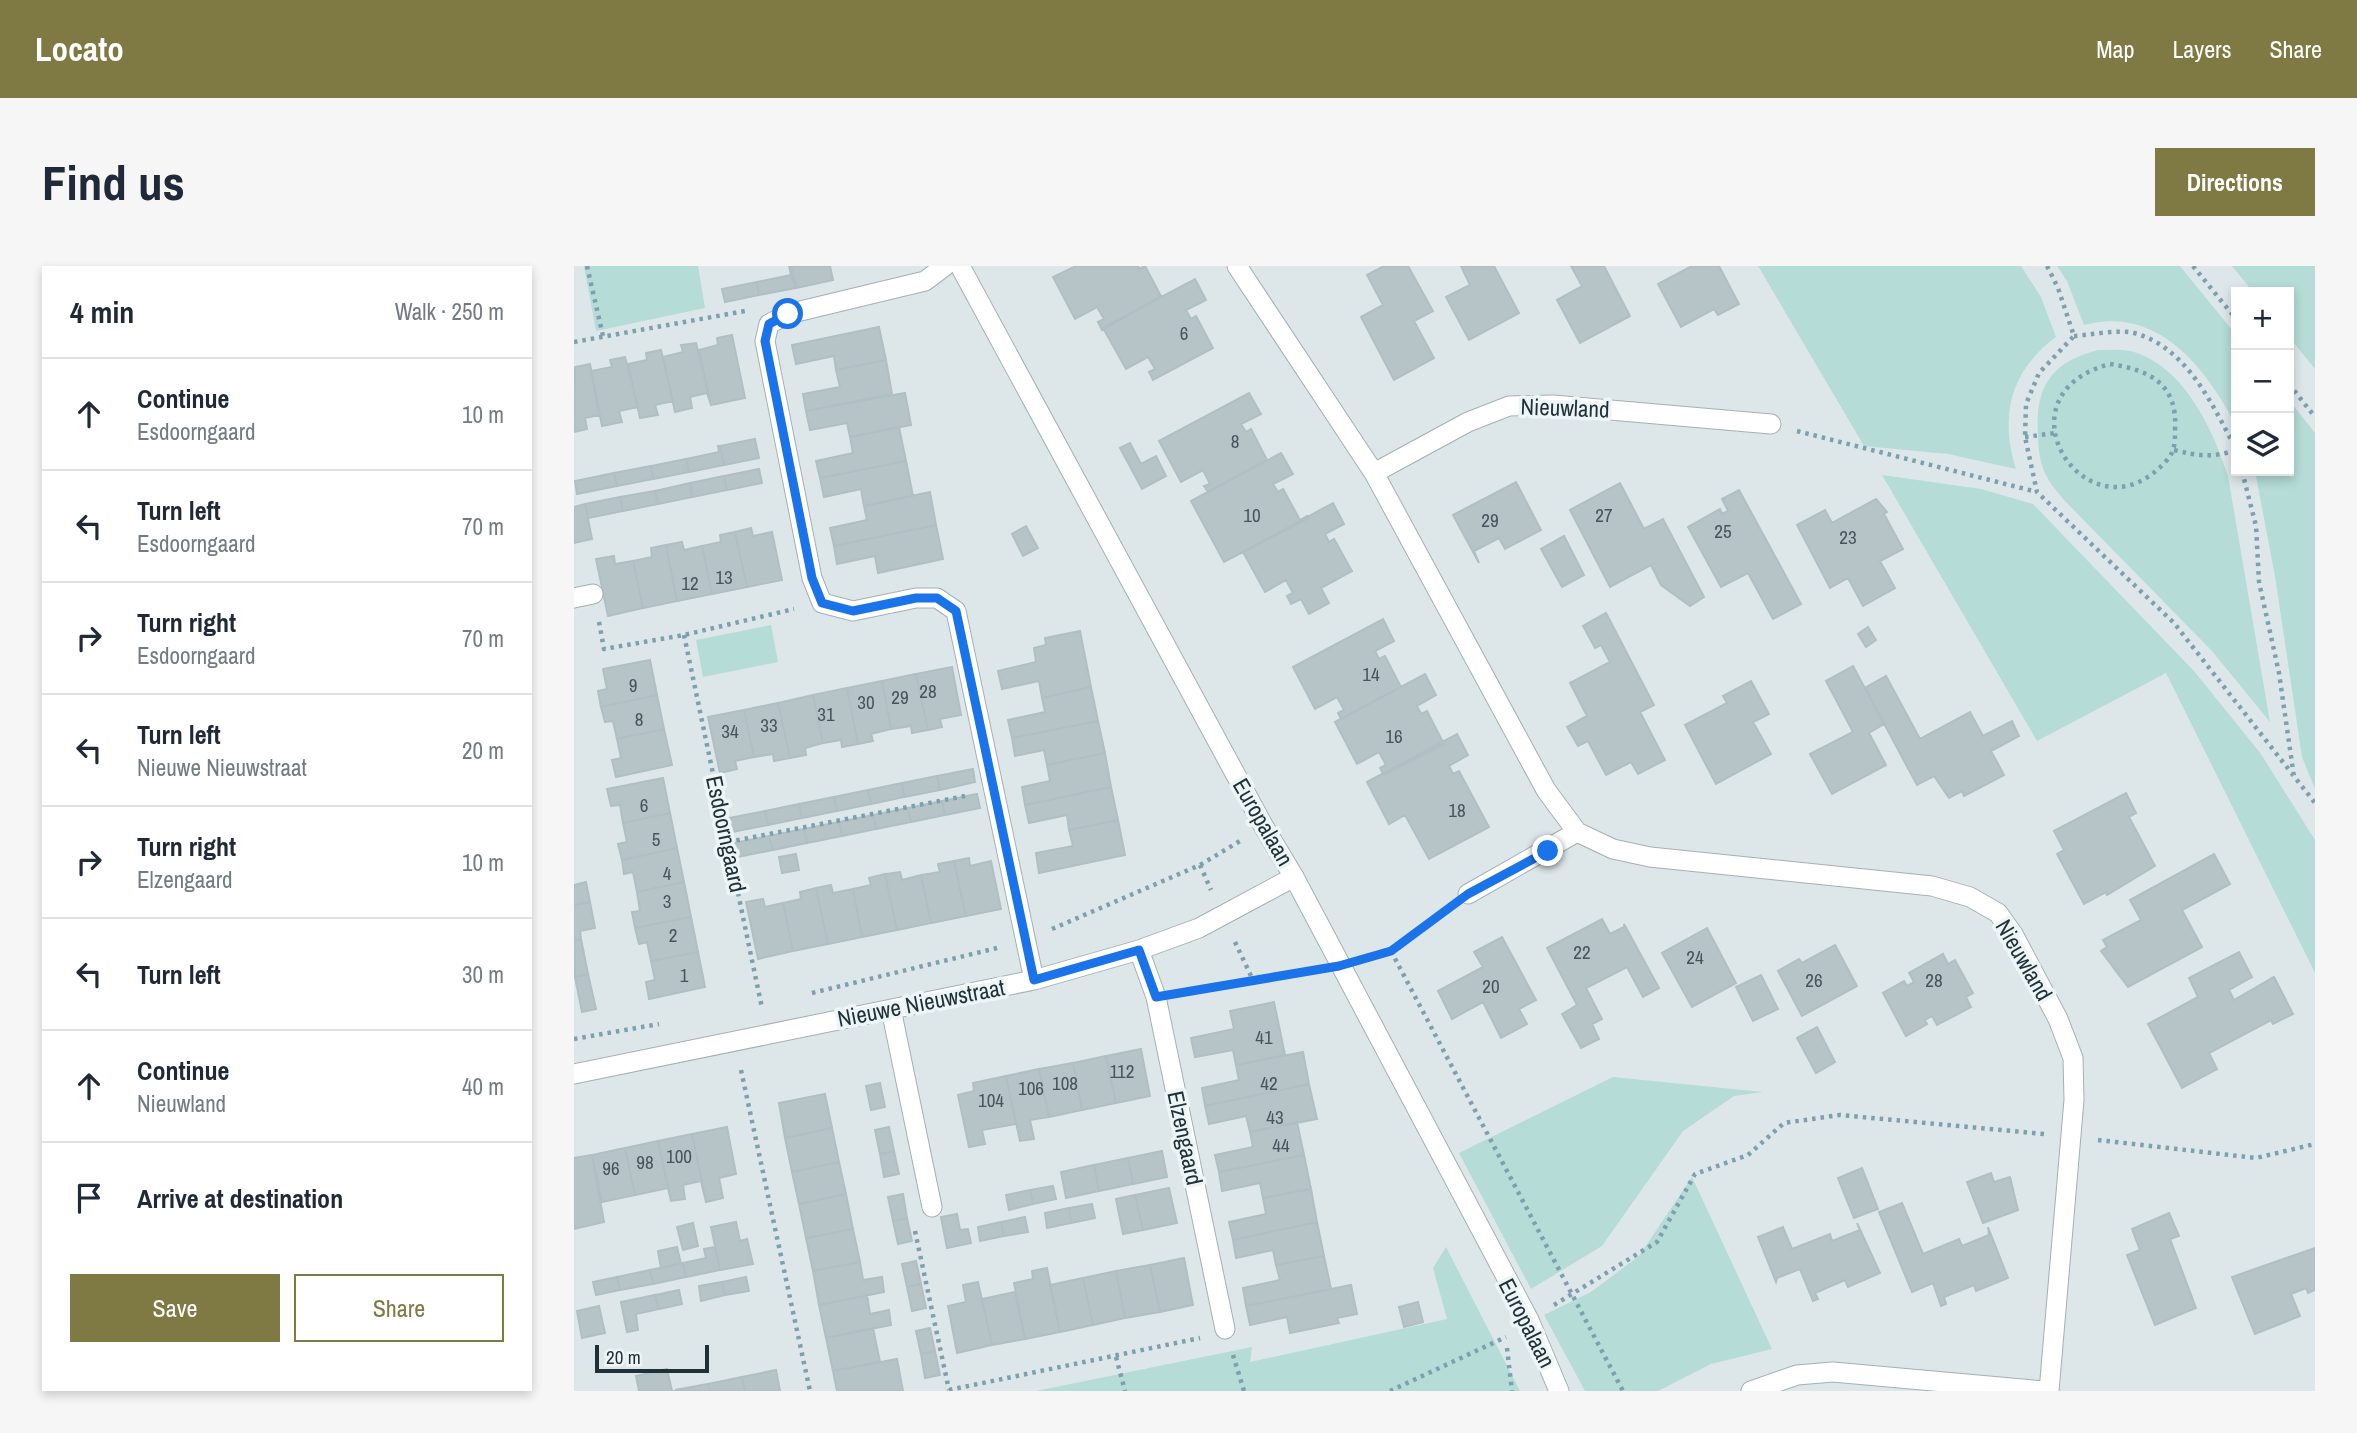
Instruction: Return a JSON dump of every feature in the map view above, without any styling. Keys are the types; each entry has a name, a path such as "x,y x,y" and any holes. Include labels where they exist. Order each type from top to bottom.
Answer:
{"street":[{"path":"945,266 925,281 788,314 769,324 765,341 812,578 822,603 853,611 916,598 937,598 956,611 1034,980"},
{"name":"Europalaan","path":"960,266 1264,827 1294,877 1339,966 1530,1320 1560,1388"},
{"name":"Nieuwland","path":"1237,266 1374,474 1546,790 1577,832 1613,849 1650,857 1932,886 1970,897 1998,913 2058,1019 2073,1058 2071,1136 2049,1391"},
{"name":"Nieuwland","path":"1374,474 1468,422 1509,406 1553,405 1772,424"},
{"path":"1468,894 1577,832"},
{"name":"Nieuwe Nieuwstraat","path":"575,1071 1034,980 1139,950 1199,928 1294,877"},
{"name":"Elzengaard","path":"1139,950 1156,997 1225,1329"},
{"path":"891,1009 932,1207"},
{"path":"1751,1391 1797,1375 1833,1372 2044,1391"}],"path":[{"path":"587,266 603,336"},
{"path":"2048,266 2074,336"},
{"path":"2193,266 2231,313"},
{"path":"574,342 741,310 769,324"},
{"path":"2037,492 2025,438 2026,404 2039,373 2074,336 2134,332 2171,353 2203,386 2231,440"},
{"path":"2109,363 2140,369 2162,384 2176,413 2174,450 2149,477 2125,487 2096,484 2072,470 2056,444 2055,433 2054,415 2061,395 2078,376 2089,369 2109,363"},
{"path":"2294,390 2315,417"},
{"path":"1772,424 2037,492 2174,623 2315,803"},
{"path":"2025,438 2055,433"},
{"path":"2174,450 2201,457 2217,457 2231,452"},
{"path":"2243,476 2256,526 2259,582 2279,673 2294,777"},
{"path":"584,596 604,649 684,635 822,603"},
{"name":"Esdoorngaard","path":"684,635 767,1033"},
{"path":"728,842 993,790"},
{"path":"801,995 1024,941 1200,865 1264,827"},
{"path":"1156,997 1339,966 1391,951 1468,894"},
{"path":"1391,951 1623,1391"},
{"path":"748,1007 774,1002"},
{"path":"574,1039 668,1022"},
{"path":"734,1040 810,1391"},
{"path":"1391,1391 1506,1336 1657,1242 1695,1174 1748,1155 1784,1123 1840,1115 2071,1136 2256,1158 2315,1144"},
{"path":"932,1207 911,1212 949,1390 1116,1357 1225,1329 1244,1391"},
{"path":"1506,1336 1512,1391"},
{"path":"1116,1357 1125,1391"}],"green space":[{"path":"584,266 698,266 705,308 596,331"},
{"path":"1758,266 2021,266 2041,297 2056,337 2028,364 2013,395 2009,430 2016,469 1948,454 1864,446"},
{"path":"2057,266 2180,266 2231,329 2231,416 2194,363 2157,333 2135,324 2111,321 2084,325 2067,281"},
{"path":"2232,266 2315,266 2315,369 2294,343 2294,287 2249,287"},
{"path":"2098,350 2130,351 2149,358 2166,369 2193,401 2214,438 2228,476 2270,722 2212,651 2050,483 2040,456 2038,434 2043,390 2058,369 2082,355"},
{"path":"2294,406 2315,433 2315,789 2302,757 2275,576 2256,476 2294,476"},
{"path":"1882,475 1981,489 2033,504 2194,671 2261,754 2315,840 2315,973 2166,673 2037,741"},
{"path":"771,625 778,662 703,677 696,640"},
{"path":"1613,1077 1763,1092 1734,1096 1683,1131 1602,1246 1531,1289 1459,1153"},
{"path":"1692,1177 1772,1349 1711,1364 1658,1391 1585,1391 1544,1315 1591,1292 1639,1256"},
{"path":"1446,1247 1520,1391 1036,1391 1252,1347 1250,1362 1447,1319 1433,1268"}],"building":[{"path":"789,266 796,288 759,295 757,282 791,275"},
{"path":"791,266 830,266 833,280 796,288"},
{"path":"1076,266 1138,266 1139,269 1145,266 1161,296 1102,330 1098,322 1104,319 1097,307 1075,319 1053,277"},
{"path":"1384,266 1408,266 1433,311 1414,321 1434,358 1394,380 1361,317 1383,305 1367,275"},
{"path":"1461,266 1494,266 1519,313 1469,340 1446,297 1470,285"},
{"path":"1571,266 1604,266 1630,316 1580,343 1557,300 1582,286"},
{"path":"1692,266 1719,266 1739,304 1718,315 1714,309 1681,327 1658,284"},
{"path":"1195,279 1206,300 1186,310 1191,319 1196,316 1213,348 1153,380 1149,372 1155,369 1148,357 1126,369 1103,328"},
{"path":"757,282 759,295 725,302 722,289"},
{"path":"879,327 886,360 836,370 834,356 796,364 792,345"},
{"path":"732,335 745,398 711,405 699,350 718,345 717,338"},
{"path":"696,343 711,405 707,393 690,397 692,408 675,412 663,357 683,352 681,345"},
{"path":"661,350 673,401 655,405 658,415 640,418 628,364 647,360 646,353"},
{"path":"625,357 638,407 619,411 622,422 602,426 591,371 612,367 610,360"},
{"path":"886,360 892,394 806,411 803,394 840,387 836,370"},
{"path":"590,364 599,415 585,418 587,429 574,432 575,367"},
{"path":"905,393 911,425 850,437 847,423 810,430 806,411"},
{"path":"1249,393 1261,414 1241,424 1246,432 1251,429 1267,460 1208,492 1204,486 1210,484 1203,470 1181,482 1159,441"},
{"path":"899,427 906,461 820,478 816,461 853,453 850,437"},
{"path":"755,439 759,458 724,465 720,446"},
{"path":"1130,443 1141,464 1156,456 1166,476 1142,489 1120,448"},
{"path":"718,446 724,465 689,472 686,459 719,452"},
{"path":"1281,453 1293,474 1273,484 1278,492 1283,489 1300,520 1307,516 1309,518 1224,562 1191,501"},
{"path":"686,459 689,472 653,479 651,466"},
{"path":"906,461 913,496 864,506 861,489 824,497 820,478"},
{"path":"651,466 653,479 617,486 614,473"},
{"path":"759,469 762,483 727,490 724,476"},
{"path":"614,473 617,486 577,494 575,481"},
{"path":"724,476 727,490 692,497 690,483"},
{"path":"1516,482 1541,530 1505,549 1499,538 1474,551 1479,563 1453,515"},
{"path":"690,483 692,497 658,504 655,491"},
{"path":"1620,483 1644,529 1663,519 1704,597 1690,606 1661,585 1651,565 1610,587 1570,510"},
{"path":"1739,490 1801,604 1773,619 1748,573 1721,587 1688,527 1720,509 1722,514 1728,511 1722,499"},
{"path":"655,491 658,504 623,511 620,497"},
{"path":"930,492 936,525 834,546 830,528 867,520 864,506"},
{"path":"620,497 623,511 588,518 585,504"},
{"path":"1876,499 1887,512 1884,514 1903,549 1880,561 1895,588 1863,606 1848,578 1830,588 1797,525 1825,510 1832,523"},
{"path":"1333,503 1344,524 1325,534 1329,542 1334,539 1352,571 1321,588 1329,603 1309,614 1301,599 1291,604 1287,596 1293,593 1286,580 1265,592 1243,552"},
{"path":"585,504 592,539 574,543 574,507"},
{"path":"936,525 943,559 878,573 875,556 837,564 834,546"},
{"path":"1026,526 1038,548 1023,556 1012,534"},
{"path":"751,528 753,536 772,532 782,580 747,587 735,532"},
{"path":"735,532 747,587 712,594 702,546 721,542 720,535"},
{"path":"1564,536 1584,575 1562,587 1541,549"},
{"path":"682,542 684,550 702,546 712,594 677,601 666,545"},
{"path":"666,545 677,601 643,608 633,561 652,557 651,548"},
{"path":"614,556 615,564 633,561 643,608 608,616 596,559"},
{"path":"1606,613 1654,705 1640,712 1665,760 1638,774 1631,762 1606,775 1588,741 1578,746 1567,727 1587,716 1570,683 1610,662 1601,645 1595,648 1583,626"},
{"path":"1383,619 1394,641 1375,651 1379,659 1385,656 1401,687 1341,719 1338,713 1344,710 1337,697 1315,709 1293,667"},
{"path":"1868,627 1876,640 1866,647 1858,634"},
{"path":"1080,631 1091,687 1042,698 1039,681 1002,689 998,671 1036,662 1034,648 1046,645 1045,638"},
{"path":"650,660 657,695 601,707 598,691 607,689 603,669"},
{"path":"1853,666 1884,724 1869,733 1886,765 1832,794 1810,754 1853,732 1826,681"},
{"path":"952,667 961,715 940,719 942,727 928,730 916,674"},
{"path":"916,674 928,730 912,733 911,726 891,729 882,681"},
{"path":"1425,674 1436,695 1417,706 1421,714 1427,711 1444,744 1384,775 1380,768 1386,765 1379,752 1357,764 1335,722"},
{"path":"1886,676 1920,739 1970,712 1983,736 2012,721 2019,736 1991,751 2004,775 1964,796 1962,791 1949,798 1934,776 1917,785 1865,688"},
{"path":"882,681 891,729 871,734 873,741 858,744 847,688"},
{"path":"1751,681 1769,714 1753,722 1771,754 1716,784 1685,725 1727,703 1723,696"},
{"path":"1091,687 1098,721 1012,738 1008,720 1045,712 1042,698"},
{"path":"847,688 858,744 842,747 841,740 823,743 813,695"},
{"path":"657,695 664,729 617,739 613,721 605,722 601,707"},
{"path":"813,695 823,743 805,748 806,755 790,758 778,703"},
{"path":"778,703 790,758 774,761 773,754 754,757 744,710"},
{"path":"744,710 754,757 735,761 737,769 720,773 708,717"},
{"path":"1098,721 1105,753 1047,765 1044,750 1015,756 1012,738"},
{"path":"664,729 672,765 616,777 612,760 621,758 617,739"},
{"path":"1457,734 1468,755 1449,766 1453,774 1459,771 1489,827 1429,859 1405,815 1389,824 1367,782"},
{"path":"1105,753 1111,787 1025,805 1022,787 1050,781 1047,765"},
{"path":"973,769 975,782 940,790 937,776"},
{"path":"937,776 940,790 904,797 902,783"},
{"path":"663,778 670,813 623,823 620,805 611,806 607,789"},
{"path":"902,783 904,797 871,804 868,790"},
{"path":"1111,787 1118,820 1069,830 1067,815 1029,823 1025,805"},
{"path":"868,790 871,804 837,811 834,797"},
{"path":"2126,793 2136,813 2129,817 2155,866 2107,895 2106,892 2084,904 2057,854 2064,850 2054,831"},
{"path":"977,794 980,808 945,815 942,801"},
{"path":"834,797 837,811 802,818 799,804"},
{"path":"942,801 945,815 911,822 908,808"},
{"path":"799,804 802,818 768,825 765,811"},
{"path":"908,808 911,822 876,829 873,815"},
{"path":"765,811 768,825 732,832 729,818"},
{"path":"670,813 677,848 622,860 618,844 627,842 623,823"},
{"path":"873,815 876,829 842,836 839,822"},
{"path":"1118,820 1125,855 1039,873 1036,853 1073,846 1069,830"},
{"path":"839,822 842,836 807,843 804,829"},
{"path":"804,829 807,843 773,850 769,836"},
{"path":"769,836 773,850 737,857 734,843"},
{"path":"677,848 684,882 637,892 633,872 624,874 622,860"},
{"path":"796,854 799,870 782,873 779,857"},
{"path":"2214,854 2230,884 2182,910 2202,947 2128,987 2101,951 2107,947 2103,940 2141,920 2130,900"},
{"path":"969,858 970,866 991,861 1001,909 966,916 954,861"},
{"path":"954,861 966,916 931,923 921,875 940,872 938,864"},
{"path":"900,872 902,880 921,875 931,923 897,930 885,874"},
{"path":"885,874 897,930 862,937 853,889 871,885 869,878"},
{"path":"586,882 590,902 574,905 574,885"},
{"path":"684,882 691,917 635,928 632,912 640,911 637,892"},
{"path":"831,885 833,893 853,889 862,937 828,944 816,888"},
{"path":"816,888 828,944 793,951 783,903 801,899 800,892"},
{"path":"763,899 765,907 783,903 793,951 758,959 746,902"},
{"path":"590,902 595,928 580,931 581,939 574,941 574,905"},
{"path":"691,917 698,952 651,961 647,942 639,944 635,928"},
{"path":"1602,919 1610,934 1624,927 1624,924 1659,988 1643,997 1627,967 1586,988 1602,1019 1592,1024 1599,1039 1581,1048 1562,1014 1577,1005 1547,948"},
{"path":"1707,928 1736,983 1692,1007 1662,953"},
{"path":"1502,937 1536,1000 1519,1009 1527,1024 1501,1038 1483,1002 1452,1019 1438,991 1483,967 1474,952"},
{"path":"581,939 588,974 575,977 574,941"},
{"path":"1835,945 1857,986 1802,1016 1778,971 1799,959 1802,963"},
{"path":"698,952 705,987 649,999 646,982 655,980 651,961"},
{"path":"2239,952 2252,977 2229,990 2234,1000 2274,977 2293,1014 2273,1024 2271,1020 2209,1053 2217,1069 2182,1088 2148,1024 2198,997 2189,978"},
{"path":"1943,954 1948,964 1955,960 1973,993 1966,997 1971,1007 1937,1025 1932,1016 1925,1020 1927,1024 1906,1036 1883,993 1904,981 1907,986 1914,982 1909,973"},
{"path":"588,974 596,1009 582,1012 575,977"},
{"path":"1761,975 1778,1009 1753,1021 1736,987"},
{"path":"1274,1002 1285,1055 1236,1065 1233,1050 1195,1057 1191,1038 1234,1029 1230,1011"},
{"path":"1817,1027 1835,1062 1816,1073 1797,1038"},
{"path":"1141,1049 1150,1096 1116,1103 1106,1056"},
{"path":"1303,1052 1309,1084 1205,1106 1202,1088 1239,1080 1236,1065"},
{"path":"1106,1056 1116,1103 1082,1110 1073,1063"},
{"path":"1073,1063 1082,1110 1049,1117 1039,1069"},
{"path":"1039,1069 1049,1117 1030,1120 1034,1139 1020,1141 1006,1076"},
{"path":"1006,1076 1016,1124 982,1130 985,1144 969,1147 958,1095 974,1091 973,1083"},
{"path":"880,1083 885,1107 871,1110 866,1086"},
{"path":"1309,1084 1317,1119 1250,1132 1246,1116 1209,1124 1205,1106"},
{"path":"825,1094 832,1128 785,1138 779,1103"},
{"path":"1297,1122 1304,1155 1219,1172 1215,1155 1253,1147 1250,1132"},
{"path":"727,1127 736,1174 719,1178 723,1198 706,1202 692,1134"},
{"path":"889,1127 894,1151 880,1154 875,1130"},
{"path":"832,1128 839,1162 792,1172 785,1138"},
{"path":"692,1134 706,1202 701,1181 683,1185 685,1199 671,1201 658,1141"},
{"path":"658,1141 671,1201 668,1188 635,1195 625,1148"},
{"path":"625,1148 635,1195 602,1202 592,1155"},
{"path":"894,1151 899,1174 884,1177 880,1154"},
{"path":"1162,1151 1167,1177 1133,1184 1128,1158"},
{"path":"592,1155 604,1222 574,1229 574,1158"},
{"path":"1304,1155 1311,1189 1263,1198 1260,1183 1222,1191 1219,1172"},
{"path":"1128,1158 1133,1184 1099,1191 1094,1165"},
{"path":"839,1162 846,1194 799,1204 792,1172"},
{"path":"1094,1165 1099,1191 1066,1198 1061,1172"},
{"path":"1862,1168 1878,1209 1854,1218 1838,1178"},
{"path":"1991,1173 1994,1182 2010,1177 2018,1210 1983,1223 1967,1182"},
{"path":"1053,1186 1056,1199 1033,1204 1030,1190"},
{"path":"1169,1188 1177,1223 1143,1230 1135,1195"},
{"path":"1311,1189 1317,1222 1233,1240 1229,1222 1266,1214 1263,1198"},
{"path":"1030,1190 1033,1204 1009,1210 1006,1195"},
{"path":"846,1194 853,1229 806,1238 799,1204"},
{"path":"903,1194 907,1218 893,1221 888,1197"},
{"path":"1135,1195 1143,1230 1123,1234 1116,1199"},
{"path":"1902,1203 1923,1254 1959,1239 1962,1246 1989,1235 1988,1227 2008,1278 1976,1291 1974,1285 1944,1297 1946,1304 1941,1306 1933,1283 1912,1292 1879,1212"},
{"path":"1092,1204 1095,1218 1071,1223 1069,1208"},
{"path":"1069,1208 1071,1223 1047,1228 1045,1213"},
{"path":"2169,1213 2179,1236 2170,1239 2196,1308 2155,1325 2127,1255 2140,1250 2132,1229"},
{"path":"957,1214 960,1230 968,1229 971,1243 947,1248 941,1217"},
{"path":"1025,1217 1028,1232 1004,1236 1001,1222"},
{"path":"907,1218 912,1241 898,1244 893,1221"},
{"path":"736,1222 740,1241 747,1239 753,1264 720,1270 711,1227"},
{"path":"1001,1222 1004,1236 980,1241 978,1227"},
{"path":"1317,1222 1324,1256 1276,1265 1273,1250 1236,1258 1233,1240"},
{"path":"693,1223 698,1246 683,1250 677,1227"},
{"path":"1857,1223 1880,1273 1848,1287 1845,1280 1815,1293 1818,1299 1813,1301 1800,1269 1777,1278 1776,1282 1758,1237 1783,1227 1792,1249 1830,1234 1832,1241 1860,1230"},
{"path":"853,1229 860,1262 813,1271 806,1238"},
{"path":"677,1247 681,1264 661,1268 658,1251"},
{"path":"715,1247 720,1270 686,1277 683,1263 706,1258 704,1249"},
{"path":"2315,1248 2315,1290 2308,1293 2306,1288 2291,1294 2300,1316 2255,1334 2232,1277"},
{"path":"1324,1256 1331,1289 1246,1306 1243,1288 1280,1280 1276,1265"},
{"path":"1184,1258 1193,1305 1160,1312 1150,1265"},
{"path":"916,1261 921,1284 907,1287 902,1264"},
{"path":"860,1262 863,1280 882,1277 884,1292 819,1305 813,1271"},
{"path":"683,1263 686,1277 653,1284 650,1270"},
{"path":"1150,1265 1160,1312 1125,1318 1116,1271"},
{"path":"1047,1268 1060,1332 1025,1339 1014,1283 1033,1279 1032,1271"},
{"path":"650,1270 653,1284 620,1290 617,1277"},
{"path":"1116,1271 1125,1318 1093,1325 1083,1278"},
{"path":"617,1277 620,1290 596,1295 593,1282"},
{"path":"746,1277 749,1291 725,1295 722,1282"},
{"path":"1083,1278 1093,1325 1060,1332 1050,1285"},
{"path":"722,1282 725,1295 701,1301 699,1286"},
{"path":"978,1282 992,1345 957,1353 948,1306 966,1302 963,1285"},
{"path":"921,1284 926,1308 912,1311 907,1287"},
{"path":"1351,1285 1357,1314 1337,1318 1339,1323 1290,1333 1287,1317 1250,1325 1246,1306"},
{"path":"679,1290 682,1304 659,1309 655,1295"},
{"path":"1015,1292 1025,1339 992,1345 982,1299"},
{"path":"655,1295 659,1309 636,1314 638,1330 627,1332 621,1302"},
{"path":"867,1295 870,1314 889,1310 891,1325 826,1338 819,1305"},
{"path":"1418,1302 1423,1322 1404,1327 1399,1307"},
{"path":"599,1306 605,1333 582,1338 577,1311"},
{"path":"873,1328 880,1362 833,1371 826,1338"},
{"path":"930,1328 935,1351 921,1354 916,1331"},
{"path":"935,1351 940,1375 925,1378 921,1354"},
{"path":"897,1359 903,1391 837,1391 833,1371"},
{"path":"667,1369 672,1391 639,1391 636,1376"},
{"path":"776,1370 780,1391 745,1391 742,1377"},
{"path":"742,1377 745,1391 710,1391 708,1384"},
{"path":"708,1384 710,1391 675,1390"}],"route":[{"path":"788,314 769,324 765,341 812,578 822,603 853,611 916,598 937,598 956,611 1034,980 1139,950 1156,997 1252,978 1339,966 1391,951 1468,894 1548,851"}]}
